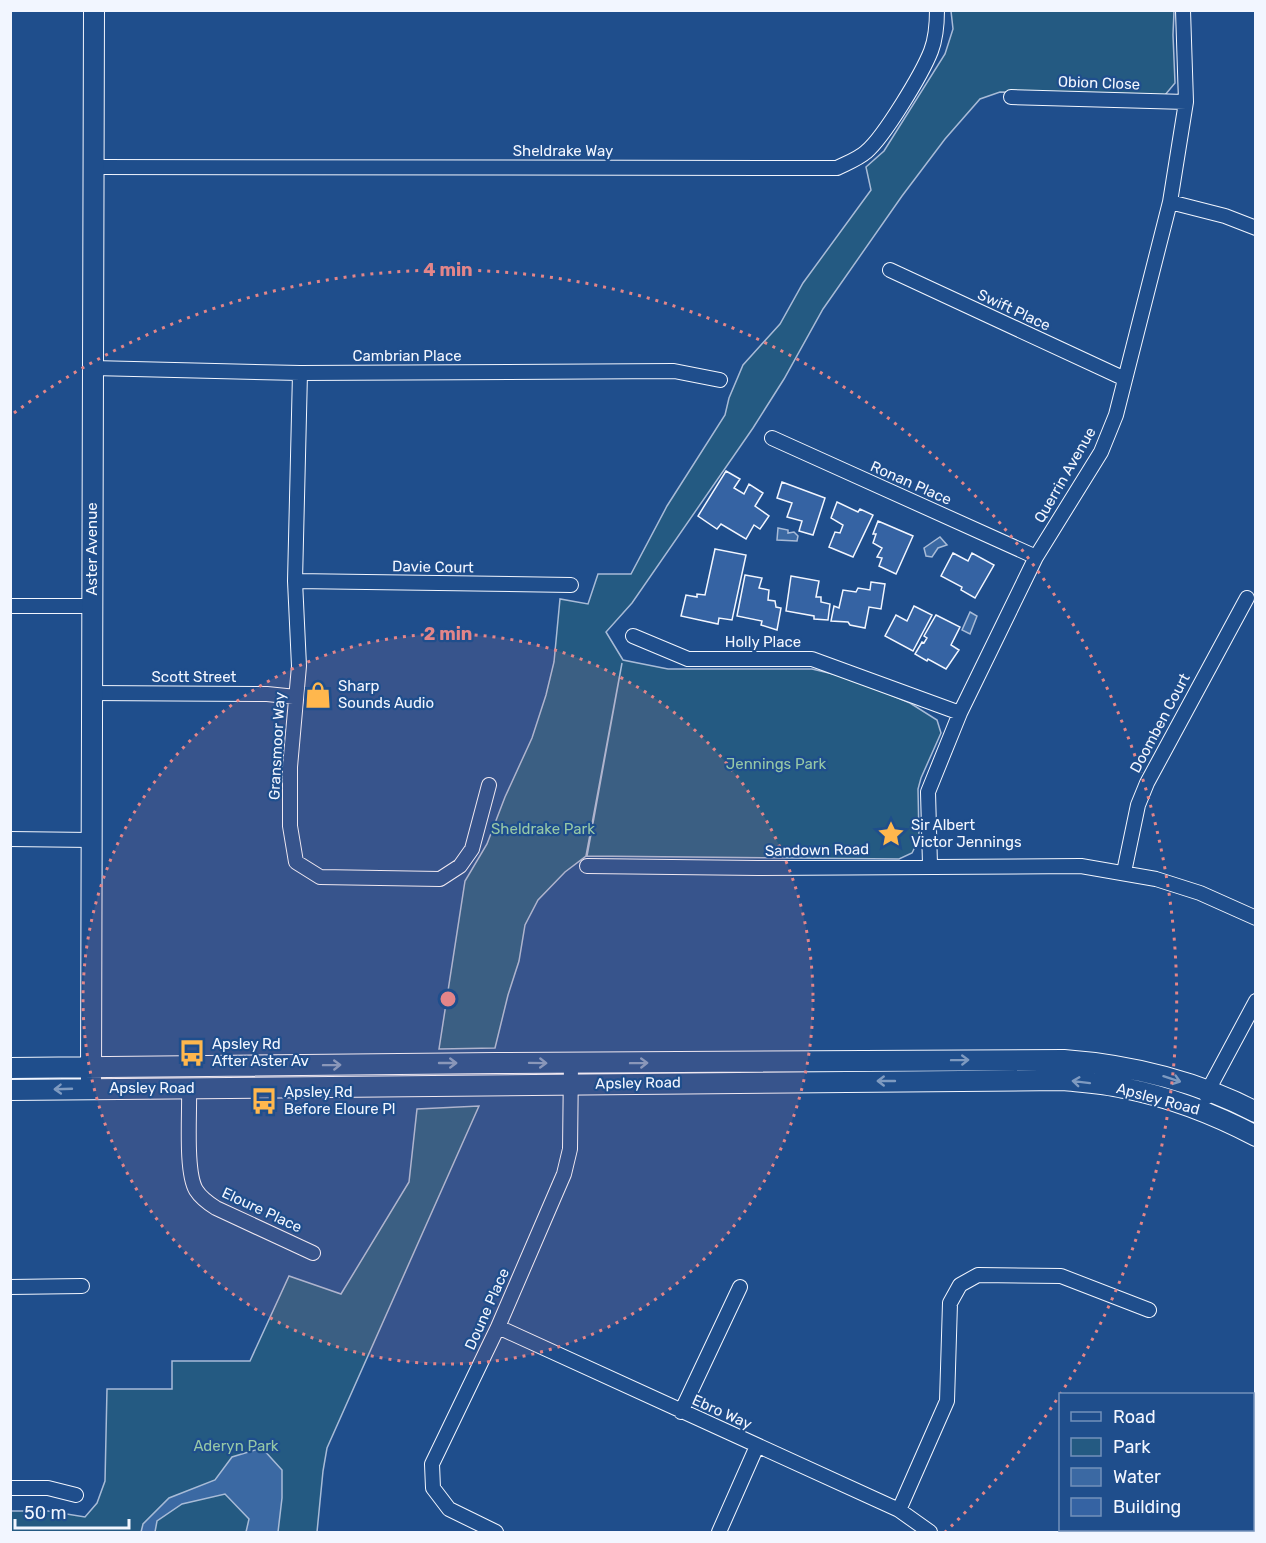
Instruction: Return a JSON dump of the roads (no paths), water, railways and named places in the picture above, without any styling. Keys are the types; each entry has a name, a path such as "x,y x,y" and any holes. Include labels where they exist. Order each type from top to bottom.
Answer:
{"main road":[{"name":"Aster Avenue","path":"91,1088 94,10"},
{"name":"Apsley Road","path":"10,1068 1064,1060 1096,1062 1135,1069 1209,1092 1256,1112"},
{"name":"Apsley Road","path":"10,1090 1064,1080 1123,1087 1202,1111 1256,1136"}],"street":[{"name":"Sheldrake Way","path":"94,167 837,168 864,154 877,142 931,51 937,27 937,10"},
{"name":"Querrin Avenue","path":"930,866 928,792 960,713 1036,557 1101,452 1116,415 1170,202 1186,102 1183,10"},
{"name":"Obion Close","path":"1011,97 1186,102"},
{"path":"1170,202 1226,216 1256,228"},
{"name":"Swift Place","path":"890,270 1125,379"},
{"name":"Cambrian Place","path":"93,368 300,373 674,371 720,380"},
{"name":"Gransmoor Way","path":"300,373 295,581 299,666 290,767 290,826 296,862 320,877 440,879 460,866 472,849 489,785"},
{"name":"Ronan Place","path":"772,438 1036,557"},
{"name":"Davie Court","path":"295,581 571,585"},
{"name":"Doomben Court","path":"1124,872 1136,813 1146,783 1247,598"},
{"path":"10,606 92,606"},
{"name":"Holly Place","path":"633,636 688,658 812,658 960,713"},
{"name":"Scott Street","path":"91,693 267,694 296,697"},
{"path":"10,839 91,840"},
{"name":"Sandown Road","path":"586,866 758,868 1081,866 1156,879 1200,893 1256,918"},
{"path":"1202,1111 1209,1092 1256,1001"},
{"name":"Doune Place","path":"496,1533 449,1509 433,1488 432,1464 498,1327 568,1162 571,1064"},
{"name":"Eloure Place","path":"189,1088 190,1164 191,1179 195,1190 203,1200 216,1208 314,1252"},
{"path":"899,1510 947,1401 950,1303 960,1285 978,1275 1061,1276 1149,1310"},
{"path":"10,1287 82,1286"},
{"path":"681,1412 740,1287"},
{"name":"Ebro Way","path":"498,1327 899,1510 930,1533"},
{"path":"719,1533 757,1446"},
{"path":"10,1488 48,1488 76,1495"}],"water":[{"path":"778,528 788,530 788,533 794,532 798,536 797,541 777,540"},
{"path":"940,537 947,545 938,548 932,557 926,556 924,548"},
{"path":"970,612 977,616 970,634 962,630"},
{"path":"262,1448 282,1470 282,1498 278,1532 246,1532 249,1519 225,1494 182,1504 157,1521 155,1532 141,1532 143,1524 169,1498 215,1480 232,1457"}],"place":[{"name":"Sharp Sounds Audio","path":"318,695"},
{"name":"Sir Albert Victor Jennings","path":"891,834"},
{"name":"Apsley Rd After Aster Av","path":"192,1053"},
{"name":"Apsley Rd Before Eloure Pl","path":"264,1101"}],"park label":[{"name":"Jennings Park","path":"776,764"},
{"name":"Sheldrake Park","path":"543,829"},
{"name":"Aderyn Park","path":"236,1446"}]}
